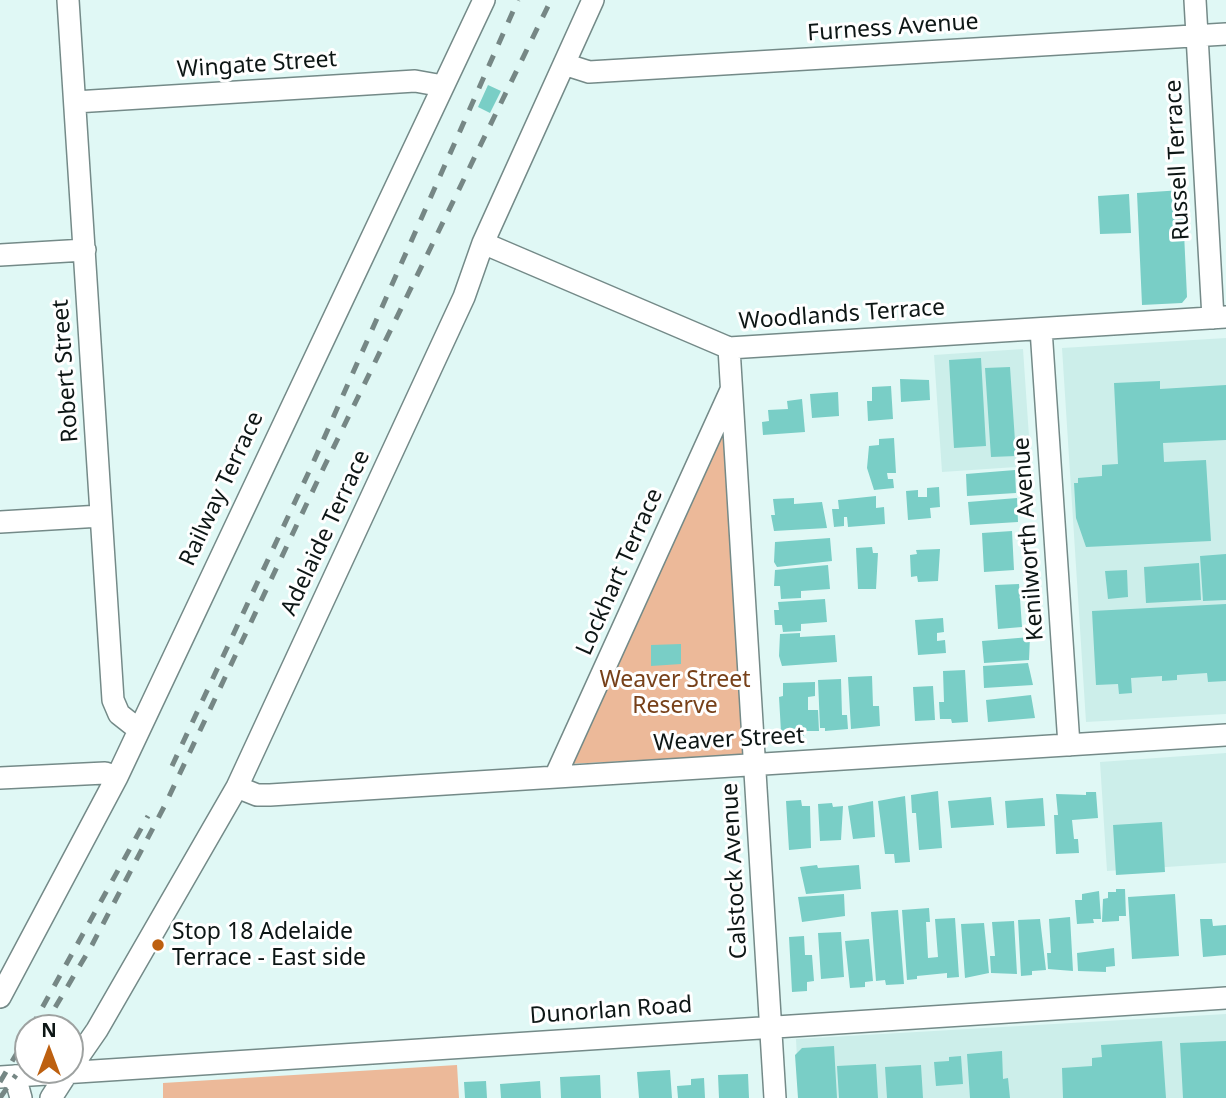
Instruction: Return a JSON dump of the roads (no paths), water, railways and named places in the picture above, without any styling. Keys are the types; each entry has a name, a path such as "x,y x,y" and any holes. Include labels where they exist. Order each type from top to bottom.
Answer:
{"street":[{"name":"Robert Street","path":"68,0 113,700 119,714 138,729"},
{"name":"Railway Terrace","path":"0,997 117,777 484,0"},
{"name":"Adelaide Terrace","path":"84,1049 237,787 464,297 483,243 593,0"},
{"name":"Russell Terrace","path":"1195,0 1219,318"},
{"name":"Furness Avenue","path":"564,64 589,72 1226,34"},
{"name":"Wingate Street","path":"75,103 415,81 443,86"},
{"name":"Woodlands Terrace","path":"483,243 729,348 1219,318"},
{"path":"0,255 85,250"},
{"name":"Kenilworth Avenue","path":"1041,329 1069,745"},
{"name":"Calstock Avenue","path":"729,348 775,1098"},
{"name":"Lockhart Terrace","path":"555,777 732,388"},
{"path":"0,522 101,516"},
{"name":"Weaver Street","path":"237,787 257,795 270,795 1226,734"},
{"path":"0,778 104,773 117,777"},
{"name":"Dunorlan Road","path":"84,1069 1226,998"},
{"path":"8,1077 21,1098"}],"railway":[{"path":"172,766 313,463 518,0"},
{"path":"51,1014 92,945 165,805 324,467 551,0"},
{"path":"39,1014 148,816"},
{"path":"0,1082 14,1058"},
{"path":"0,1098 14,1078"}],"place":[{"name":"Stop 18 Adelaide Terrace - East side","path":"158,945"}],"park label":[{"name":"Weaver Street Reserve","path":"675,693"}]}
